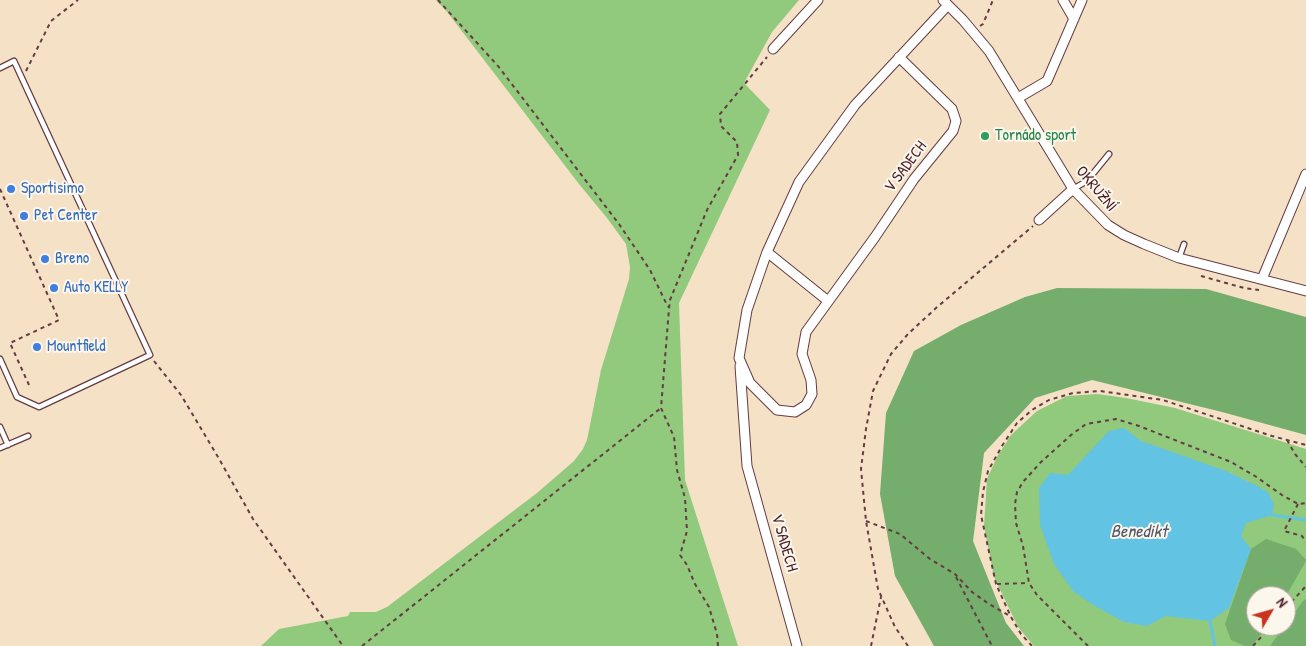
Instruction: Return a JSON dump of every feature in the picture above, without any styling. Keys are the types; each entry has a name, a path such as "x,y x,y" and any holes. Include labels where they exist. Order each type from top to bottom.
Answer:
{"street":[{"path":"773,49 818,0"},
{"path":"1063,0 1074,19"},
{"path":"1018,98 1047,81 1082,0"},
{"name":"OKRUŽNÍ","path":"946,2 989,51 1073,189 1108,225 1131,238 1179,258 1306,291"},
{"name":"V SADECH","path":"797,646 747,466 739,358 747,310 767,252 799,182 855,105 900,57 946,2"},
{"name":"V SADECH","path":"739,358 750,383 777,410 795,412 806,405 812,394 811,380 802,354 806,332 875,237 914,179 953,131 956,120 952,109 900,57"},
{"path":"1262,279 1306,174"},
{"path":"1039,220 1073,189"},
{"path":"767,252 828,301"}],"lane":[{"path":"0,68 14,61 150,355 39,407 17,397 0,360"},
{"path":"1073,189 1088,182 1110,154"},
{"path":"1179,258 1184,244"},
{"path":"0,427 8,445"},
{"path":"0,448 28,436"}],"path":[{"path":"22,78 51,21 78,0"},
{"path":"438,0 498,66 619,224 650,270 669,309"},
{"path":"972,32 983,24 994,0"},
{"path":"718,646 717,634 709,606 695,584 688,565 680,555 687,531 685,498 677,470 674,437 661,408 669,309 670,300 707,210 738,155 737,142 721,126 720,114 773,49"},
{"path":"0,189 59,320 10,343 29,385"},
{"path":"908,646 895,627 878,589 866,521 861,469 873,391 891,354 908,334 1039,220"},
{"path":"150,355 180,395 218,457 253,520 342,646"},
{"path":"1032,646 1021,634 1011,617 996,584 981,515 983,492 988,471 1017,423 1032,410 1049,400 1073,393 1100,391 1163,400 1306,445"},
{"path":"362,646 661,408"},
{"path":"1088,646 1038,595 1029,583 1027,561 1016,523 1015,504 1017,492 1023,482 1040,463 1086,424 1116,419 1138,426 1231,462 1255,476 1282,496 1298,504 1306,503"},
{"path":"1287,440 1295,454 1306,467"},
{"path":"1298,504 1284,531 1306,537"},
{"path":"866,521 900,534 930,558 955,574 978,596 1011,617"},
{"path":"1302,536 1306,542"},
{"path":"955,574 992,646"},
{"path":"996,584 1029,583"},
{"path":"1296,597 1306,586"},
{"path":"871,646 881,596"},
{"path":"1253,646 1262,636"}],"green space":[{"path":"436,0 799,0 772,32 744,83 770,110 679,303 685,480 738,646 261,646 279,629 348,616 350,612 376,612 387,607 537,493 574,461 587,440 601,370 629,279 630,267 626,244"},
{"path":"1057,288 1206,289 1306,317 1306,435 1092,380 1035,398 984,453 973,541 1006,623 1024,646 934,646 895,576 880,494 886,413 914,351 961,325 1025,297"},
{"path":"1097,394 1126,398 1175,408 1306,449 1306,646 1034,646 1018,627 994,577 984,526 987,479 997,457 1011,435 1037,411 1067,396"},
{"path":"1266,539 1296,549 1306,561 1292,586 1246,586 1246,636 1260,636 1252,646 1245,646 1231,640 1225,624 1251,549"},
{"path":"1306,599 1306,646 1270,646 1277,636 1296,636 1296,611"}],"water":[{"name":"Benedikt","path":"1124,428 1141,441 1226,471 1255,485 1268,492 1274,505 1272,515 1246,523 1241,536 1251,549 1229,608 1210,621 1166,616 1147,626 1124,622 1093,605 1073,591 1054,564 1040,525 1039,488 1050,473 1068,475 1109,431"}],"waterway":[{"path":"1272,515 1306,520"},
{"path":"1210,621 1215,646"}],"place":[{"name":"Tornádo sport","path":"985,136"},
{"name":"Sportisimo","path":"11,189"},
{"name":"Pet Center","path":"24,216"},
{"name":"Breno","path":"45,259"},
{"name":"Auto KELLY","path":"54,288"},
{"name":"Mountfield","path":"37,347"}]}
